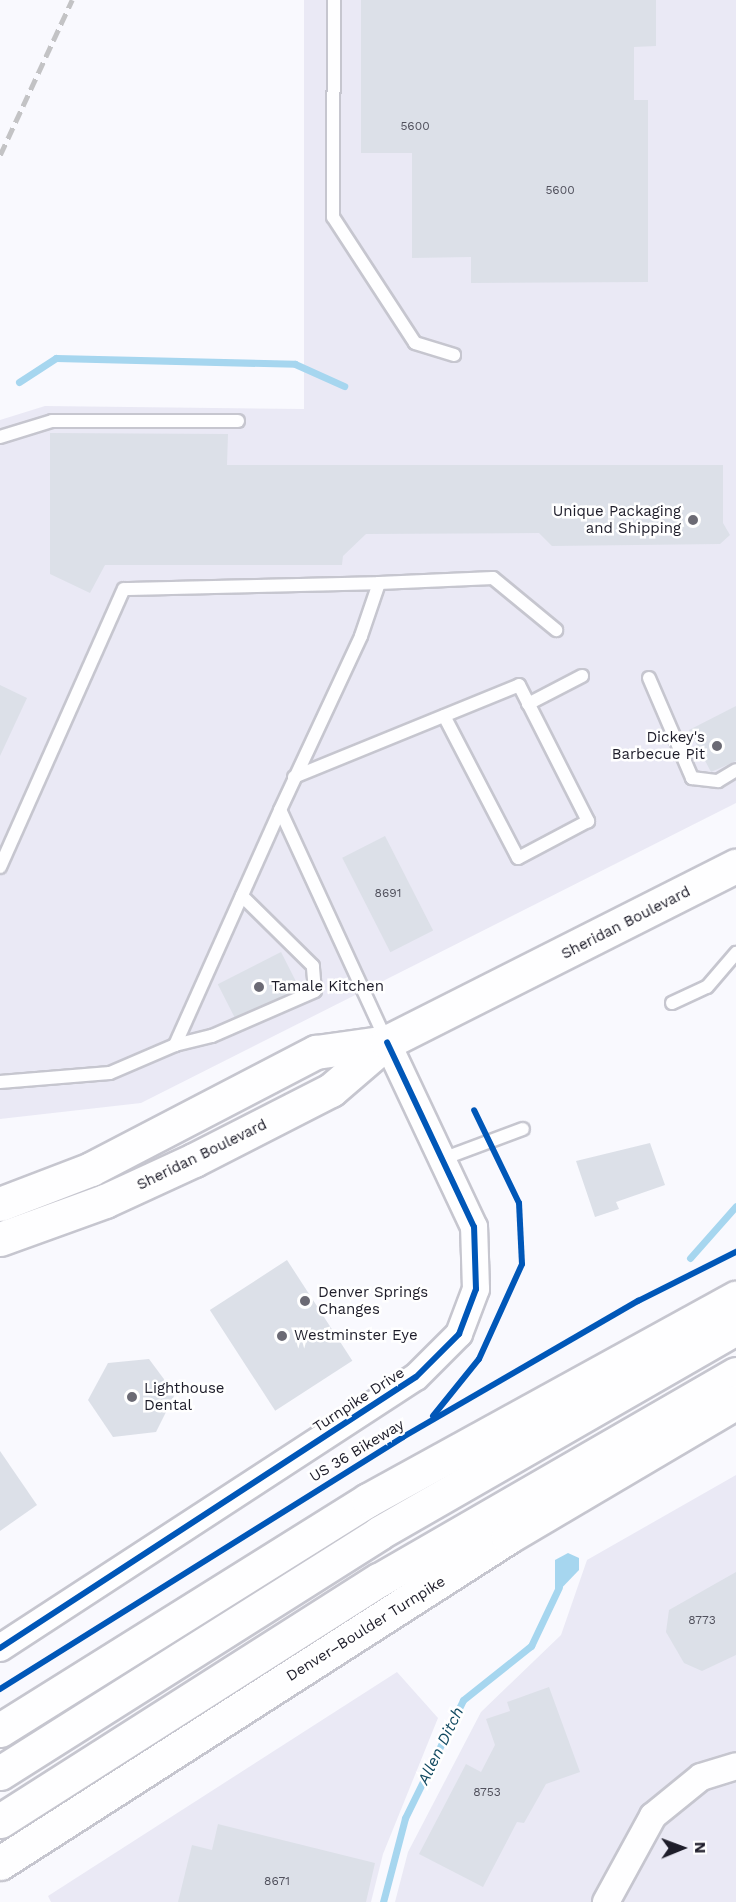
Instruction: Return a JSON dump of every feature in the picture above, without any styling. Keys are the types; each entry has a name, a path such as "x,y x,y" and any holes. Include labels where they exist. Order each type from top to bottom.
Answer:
{"main road":[{"name":"Sheridan Boulevard","path":"0,1239 105,1201 212,1151 332,1090 387,1042 736,866"},
{"name":"Sheridan Boulevard","path":"0,1204 91,1169 316,1052 387,1042"},
{"path":"0,1730 368,1500 736,1298"},
{"path":"0,1773 370,1539 736,1328"},
{"path":"0,1821 369,1586 736,1374"},
{"name":"Denver–Boulder Turnpike","path":"0,1863 508,1537 736,1402"}],"street":[{"name":"Turnpike Drive","path":"0,1648 416,1377 447,1350 470,1311 478,1270 474,1227 445,1158 387,1042"},
{"path":"606,1902 652,1816 700,1777 736,1766"}],"lane":[{"path":"334,0 333,217 415,343 454,355"},
{"path":"0,437 52,421 238,421"},
{"path":"0,867 124,589 493,578 556,630"},
{"path":"175,1046 294,777 362,636 379,583"},
{"path":"528,704 582,676"},
{"path":"649,678 692,778 718,781 736,770"},
{"path":"294,777 519,685 528,704 533,724 565,787 588,821 518,858 505,819 482,790 444,716"},
{"path":"466,758 478,752"},
{"path":"482,790 494,784"},
{"path":"280,810 387,1042"},
{"path":"0,1082 110,1074 175,1046 212,1036 315,991 313,966 242,896"},
{"path":"672,1003 707,987 736,954"},
{"path":"445,1158 523,1129"}],"shaded area":[{"path":"304,0 736,0 736,803 141,1103 0,1119 0,420 45,406 304,409"},
{"path":"736,1475 736,1902 395,1902 408,1852 481,1712 561,1635 587,1560"},
{"path":"397,1672 438,1718 383,1854 371,1902 51,1902 48,1896"}],"water":[{"path":"568,1553 579,1558 579,1570 555,1595 555,1560"}],"building":[{"path":"361,0 656,0 656,46 634,47 634,100 648,100 648,282 471,283 471,257 412,258 412,153 361,153"},
{"path":"50,433 228,434 227,465 723,465 723,523 730,535 720,544 552,546 539,533 366,534 343,556 342,565 105,565 90,593 50,574"},
{"path":"0,685 27,698 0,756"},
{"name":"Dickey's Barbecue Pit","path":"736,706 736,761 711,772 689,730"},
{"path":"385,836 433,930 390,952 342,858"},
{"name":"Tamale Kitchen","path":"281,952 300,989 237,1022 218,984"},
{"path":"650,1143 665,1185 616,1202 619,1209 595,1217 576,1161"},
{"name":"Westminster Eye","path":"287,1260 352,1361 275,1411 210,1310"},
{"name":"Lighthouse Dental","path":"149,1359 175,1394 156,1432 113,1437 88,1400 108,1363"},
{"path":"0,1451 37,1505 0,1531"},
{"path":"736,1572 736,1655 702,1671 684,1663 666,1632 669,1610"},
{"path":"549,1687 580,1772 546,1784 524,1823 517,1822 483,1887 419,1854 466,1764 481,1772 495,1745 486,1719 510,1711 507,1702"},
{"path":"218,1824 375,1863 366,1902 178,1902 192,1845 212,1850"}],"waterway":[{"path":"19,382 56,358 295,364 344,386"},
{"name":"Allen Ditch","path":"690,1258 736,1206"},
{"name":"Allen Ditch","path":"383,1902 405,1818 463,1700 531,1646 559,1587"}],"railway":[{"path":"0,155 72,0"}],"cycle path":[{"path":"0,1648 416,1377 459,1334 476,1289 474,1227 387,1042"},
{"path":"433,1416 479,1359 522,1264 519,1203 474,1110"},
{"name":"US 36 Bikeway","path":"0,1689 403,1437 638,1301 736,1252"}],"place":[{"name":"Unique Packaging and Shipping","path":"693,520"},
{"name":"Dickey's Barbecue Pit","path":"717,746"},
{"name":"Tamale Kitchen","path":"259,987"},
{"name":"Denver Springs Changes","path":"305,1301"},
{"name":"Westminster Eye","path":"282,1336"},
{"name":"Lighthouse Dental","path":"132,1397"}]}
